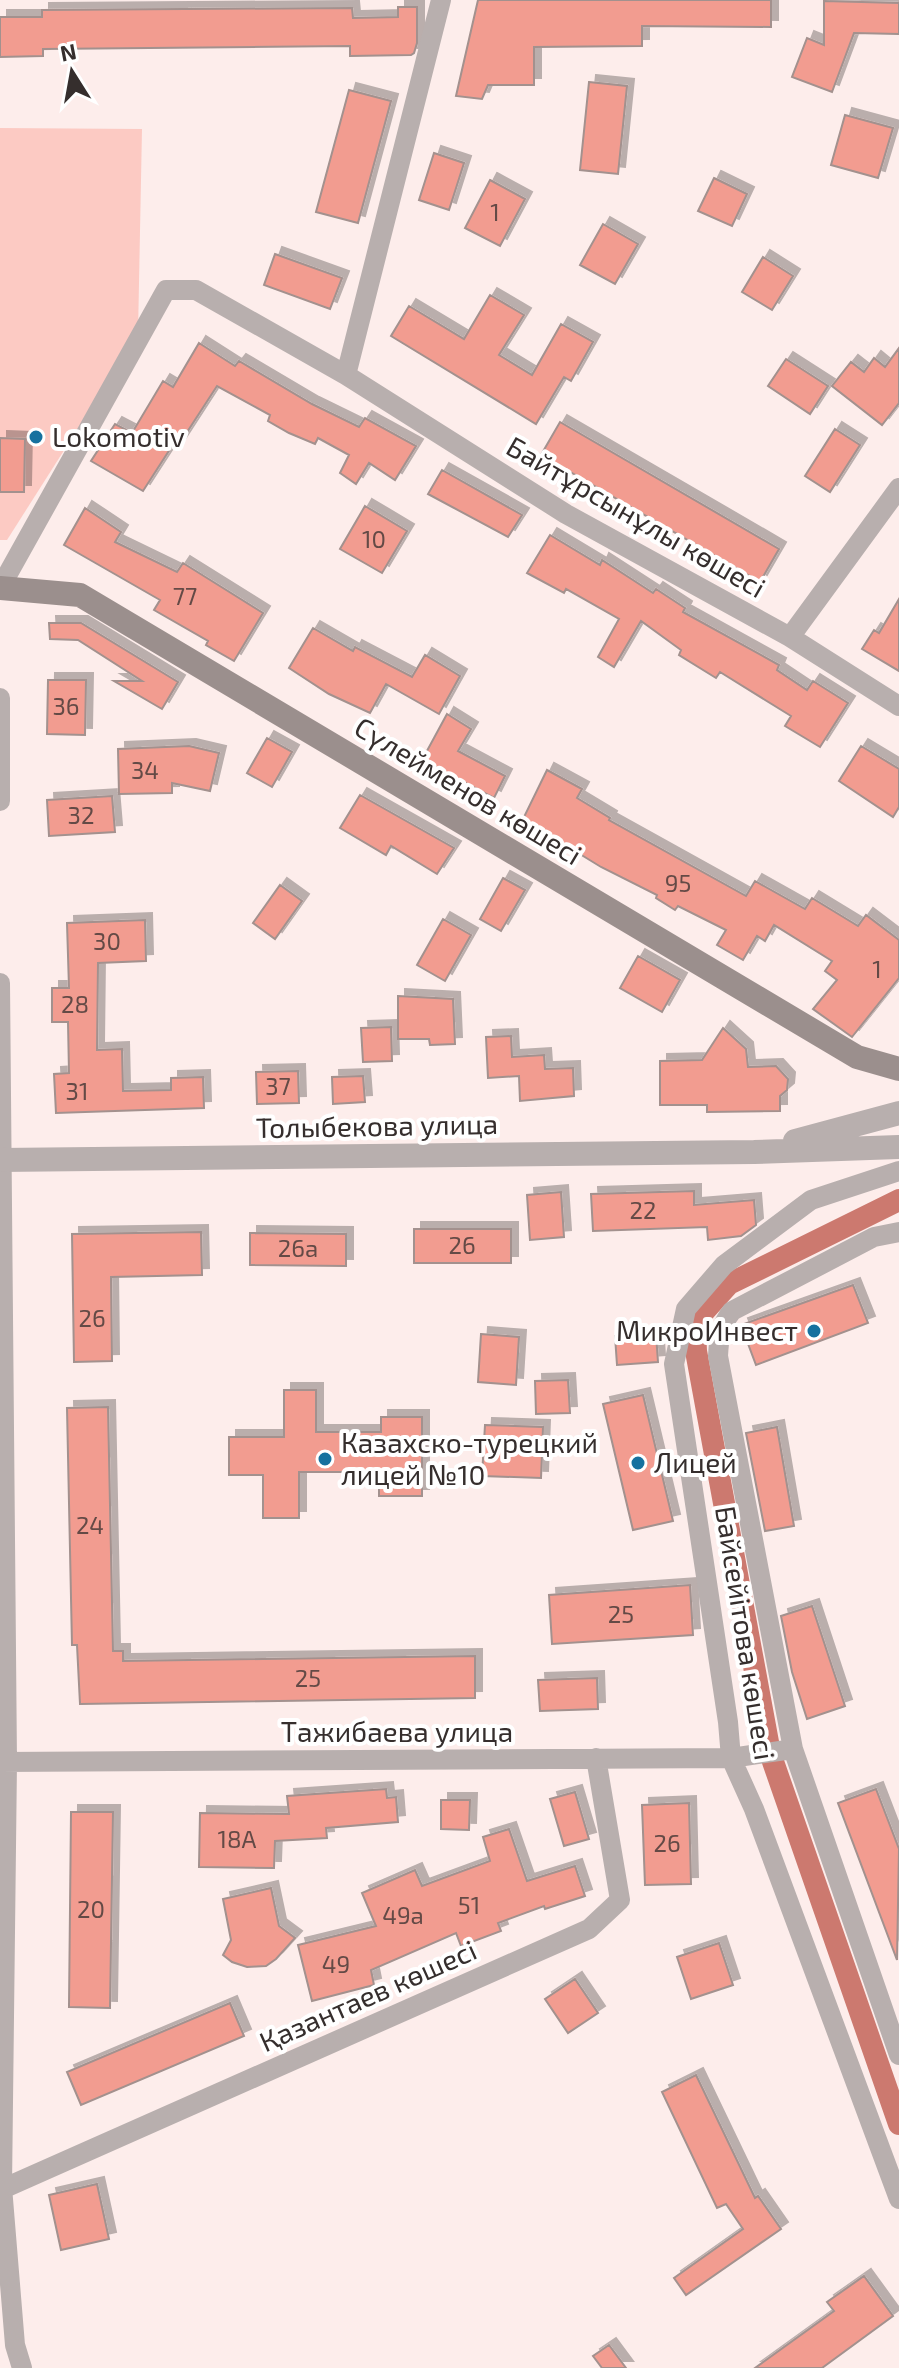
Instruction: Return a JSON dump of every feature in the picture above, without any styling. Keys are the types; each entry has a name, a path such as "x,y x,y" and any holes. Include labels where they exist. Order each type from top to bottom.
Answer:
{"main road":[{"name":"Сүлейменов көшесі","path":"0,588 80,595 857,1057 899,1069"}],"street":[{"path":"346,375 441,0"},
{"name":"Байтұрсынұлы көшесі","path":"0,588 166,290 196,290 346,375 566,514 790,637 899,706"},
{"path":"790,637 899,488"},
{"path":"0,698 0,801"},
{"path":"0,983 1,2189 15,2345 22,2368"},
{"path":"754,1152 899,1113"},
{"path":"754,1152 899,1147"},
{"name":"Толыбекова улица","path":"0,1160 754,1152"},
{"name":"Байсейітова көшесі","path":"899,1171 811,1200 724,1265 686,1309 674,1364 731,1758 754,1809 899,2199"},
{"name":"Байсейітова көшесі","path":"899,1232 874,1237 732,1311 723,1321 718,1356 793,1749 899,2055"},
{"name":"Тажибаева улица","path":"3,1762 731,1758 793,1749"},
{"name":"Қазантаев көшесі","path":"1,2189 589,1929 620,1900 596,1758"}],"shaded area":[{"name":"Lokomotiv","path":"0,128 142,129 138,334 7,540 0,540"}],"building":[{"path":"478,0 771,0 771,27 642,26 642,46 534,47 534,85 488,85 482,99 456,96"},
{"path":"824,1 899,3 899,34 854,33 832,92 792,77 807,38 824,45"},
{"path":"398,7 417,7 417,43 411,55 350,56 350,46 43,49 43,56 0,57 0,17 42,17 42,10 352,8 353,18 398,17"},
{"path":"589,82 627,86 618,174 580,170"},
{"path":"349,90 391,101 358,223 316,212"},
{"path":"845,115 893,128 878,178 831,165"},
{"path":"434,153 464,163 449,210 419,200"},
{"path":"714,178 747,194 732,226 698,211"},
{"path":"490,180 525,199 500,246 465,228"},
{"path":"603,224 638,244 615,284 580,265"},
{"path":"275,254 342,278 330,309 264,285"},
{"path":"763,257 793,276 772,310 742,292"},
{"path":"490,295 524,315 499,355 532,375 561,324 593,342 571,381 564,377 536,424 391,336 409,306 464,339"},
{"path":"199,343 235,366 239,361 312,404 359,427 365,418 416,446 395,480 369,463 356,484 340,473 349,455 318,438 315,444 289,433 268,421 270,415 217,386 178,446 174,443 143,491 91,461 115,424 132,433 163,381 173,387"},
{"path":"899,348 899,403 882,425 832,386 851,362 864,372 874,358 885,367"},
{"path":"786,359 828,386 810,414 768,386"},
{"path":"560,422 779,549 760,582 541,455"},
{"path":"835,429 860,445 830,492 805,476"},
{"path":"0,438 25,439 24,492 0,492"},
{"path":"442,470 522,515 508,537 428,494"},
{"path":"365,506 407,531 382,573 340,549"},
{"path":"85,508 121,532 115,542 177,572 183,563 263,613 234,661 206,645 208,641 154,610 160,600 64,545"},
{"path":"550,535 600,565 602,560 653,593 656,589 685,608 683,612 779,665 777,670 807,690 813,681 848,703 820,747 785,726 791,716 720,672 716,678 679,655 681,650 641,621 614,667 598,657 619,619 566,589 564,593 527,573"},
{"path":"899,599 899,671 862,649 874,630 879,633"},
{"path":"49,623 81,623 178,682 162,709 114,681 142,681 78,640 50,639"},
{"path":"313,628 353,651 355,647 412,677 425,655 460,676 439,714 386,684 370,713 329,694 289,668"},
{"path":"48,680 86,680 85,735 47,734"},
{"path":"447,714 471,729 458,751 505,776 494,798 422,760"},
{"path":"267,738 292,752 272,787 247,773"},
{"path":"189,746 219,753 210,791 172,783 172,793 119,794 118,749"},
{"path":"861,746 899,769 899,807 893,817 839,781"},
{"path":"547,770 582,789 577,798 609,820 746,896 755,881 805,909 812,898 858,926 866,915 899,940 899,978 852,1037 813,1009 837,980 825,971 832,961 774,925 765,941 757,936 743,960 717,945 726,930 678,906 675,910 656,898 657,895 601,867 523,819"},
{"path":"360,795 454,848 437,874 391,846 386,855 340,828"},
{"path":"112,796 115,832 49,836 47,800"},
{"path":"503,878 525,890 501,931 480,919"},
{"path":"280,885 302,901 275,939 253,923"},
{"path":"443,919 471,935 445,981 417,965"},
{"path":"145,920 146,961 98,963 97,1050 122,1049 123,1091 171,1090 171,1078 203,1077 204,1108 56,1113 54,1074 69,1073 68,1022 52,1022 52,988 69,988 67,923"},
{"path":"638,956 680,980 662,1012 620,988"},
{"path":"398,996 453,999 455,1044 430,1045 429,1039 398,1039"},
{"path":"391,1027 392,1061 363,1062 361,1028"},
{"path":"723,1028 746,1049 748,1067 776,1066 788,1079 787,1090 780,1096 780,1111 707,1112 707,1105 660,1105 660,1061 702,1060"},
{"path":"511,1036 512,1057 544,1055 545,1069 573,1068 574,1096 520,1101 519,1076 488,1078 486,1037"},
{"path":"298,1071 299,1103 257,1104 256,1072"},
{"path":"363,1076 365,1102 333,1104 332,1077"},
{"path":"694,1191 694,1205 754,1200 756,1225 741,1236 708,1240 707,1227 593,1231 591,1194"},
{"path":"561,1192 564,1237 530,1240 527,1195"},
{"path":"414,1229 511,1229 511,1263 414,1263"},
{"path":"201,1232 202,1275 111,1277 112,1361 74,1362 72,1234"},
{"path":"250,1233 346,1234 346,1266 250,1265"},
{"path":"853,1285 868,1323 756,1365 741,1325"},
{"path":"481,1334 519,1337 516,1385 478,1382"},
{"path":"656,1334 658,1362 617,1365 615,1336"},
{"path":"568,1380 570,1413 536,1414 535,1381"},
{"name":"Казахско-турецкий лицей №10","path":"284,1390 316,1390 316,1432 381,1432 381,1417 422,1417 422,1496 379,1496 379,1472 299,1472 299,1518 263,1518 263,1475 229,1475 229,1437 284,1437"},
{"name":"Лицей","path":"643,1395 673,1521 633,1530 603,1404"},
{"path":"108,1407 113,1651 123,1651 123,1661 475,1656 475,1698 80,1704 77,1645 72,1645 67,1408"},
{"path":"485,1425 543,1427 541,1478 482,1476"},
{"path":"777,1427 794,1526 765,1531 746,1433"},
{"path":"690,1585 693,1635 552,1644 549,1595"},
{"path":"812,1606 845,1706 807,1719 792,1672 781,1616"},
{"path":"597,1678 598,1709 540,1711 538,1680"},
{"path":"386,1789 387,1798 396,1797 398,1822 326,1828 327,1838 275,1841 274,1868 199,1867 200,1813 289,1814 287,1796"},
{"path":"876,1789 899,1849 897,1960 838,1803"},
{"path":"575,1792 589,1839 564,1846 550,1799"},
{"path":"441,1800 470,1800 469,1830 441,1829"},
{"path":"689,1803 691,1884 645,1885 642,1805"},
{"path":"71,1812 113,1812 110,2008 69,2007"},
{"path":"509,1829 527,1881 575,1866 585,1896 545,1909 544,1906 498,1923 501,1931 461,1946 456,1933 371,1970 374,1985 312,2001 298,1945 376,1926 362,1893 415,1870 422,1886 490,1861 483,1837"},
{"path":"271,1888 279,1926 295,1938 266,1966 247,1967 232,1962 223,1955 231,1940 223,1899"},
{"path":"719,1943 733,1985 691,1999 677,1957"},
{"path":"575,1979 598,2013 568,2033 545,1999"},
{"path":"230,2003 244,2036 81,2105 67,2072"},
{"path":"696,2075 755,2198 758,2196 781,2229 686,2295 674,2278 743,2229 726,2204 717,2208 662,2092"},
{"path":"97,2184 109,2239 61,2250 49,2195"},
{"path":"864,2276 893,2316 822,2368 755,2368 834,2311 827,2302"},
{"path":"609,2345 626,2368 602,2368 593,2356"}],"waterway":[{"path":"899,1200 729,1284 701,1315 695,1330 696,1351 770,1753 899,2124"}],"place":[{"name":"Lokomotiv","path":"36,437"},
{"name":"МикроИнвест","path":"814,1331"},
{"name":"Казахско-турецкий лицей №10","path":"325,1459"},
{"name":"Лицей","path":"638,1463"}]}
